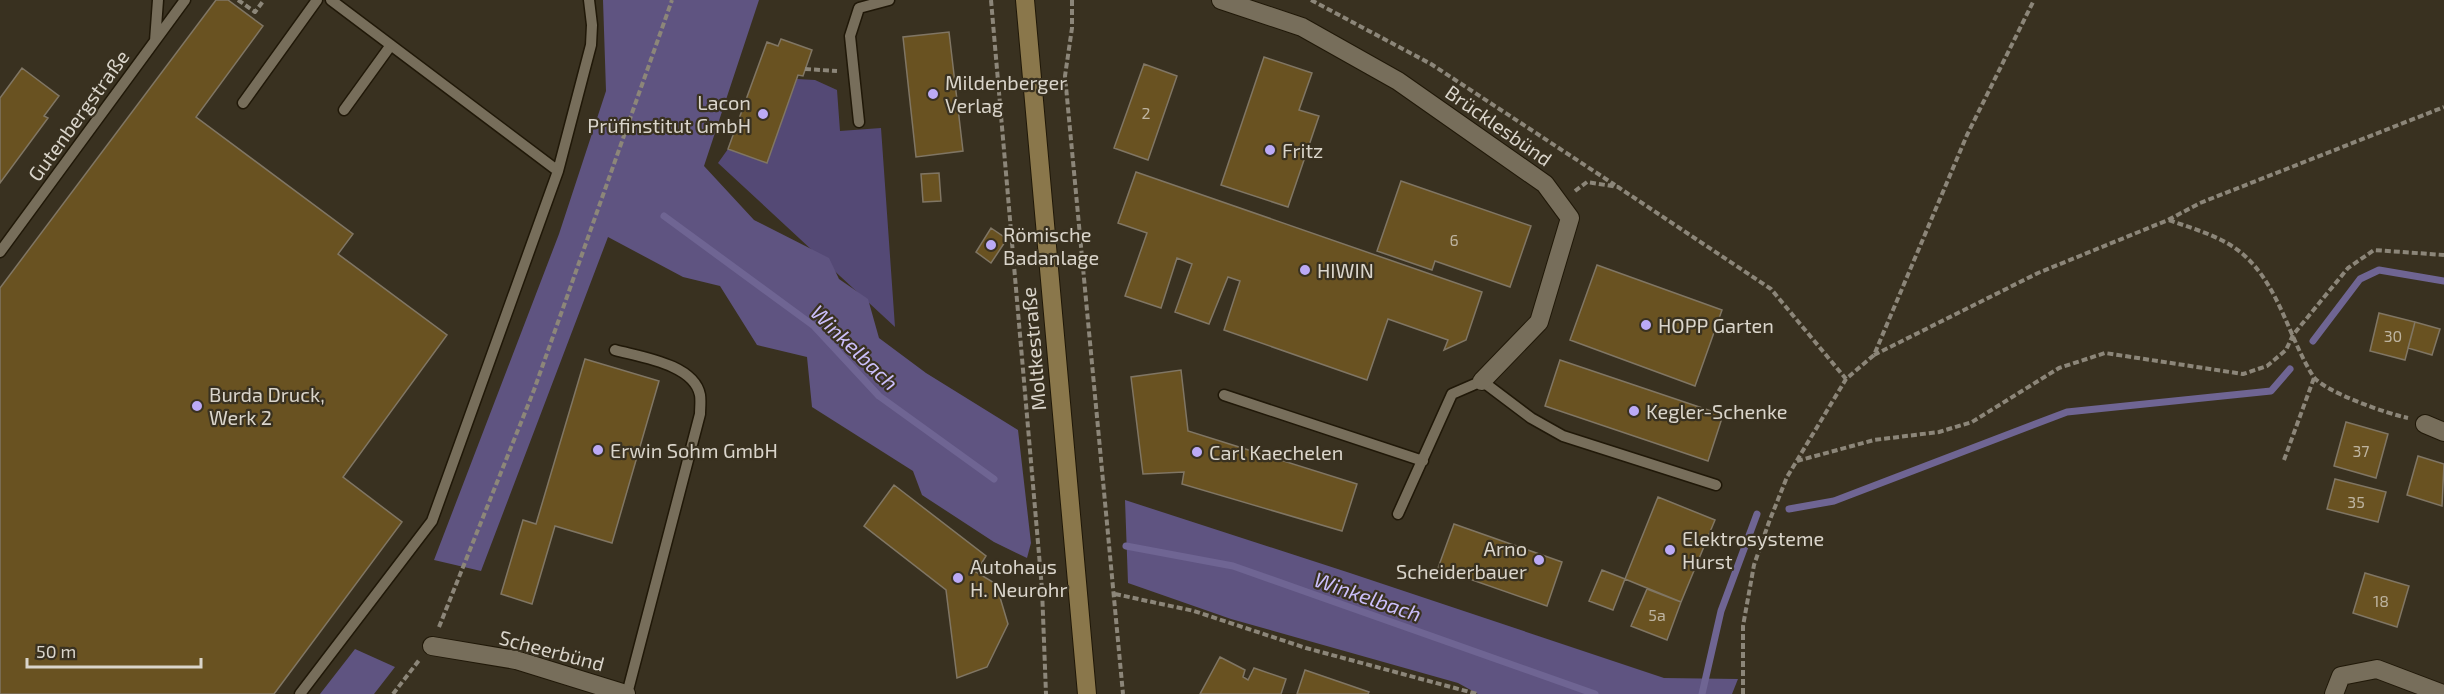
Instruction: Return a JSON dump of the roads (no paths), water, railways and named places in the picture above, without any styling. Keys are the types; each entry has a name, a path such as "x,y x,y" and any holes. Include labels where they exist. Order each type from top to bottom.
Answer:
{"street":[{"name":"Moltkestraße","path":"1025,0 1087,694"},
{"name":"Brücklesbünd","path":"1221,0 1302,27 1398,81 1545,184 1570,218 1539,322 1482,381"},
{"path":"2425,424 2444,432"},
{"name":"Scheerbünd","path":"432,646 516,660 627,694"},
{"path":"2334,694 2341,676 2377,669 2442,694"}],"lane":[{"path":"155,41 158,0"},
{"name":"Gutenbergstraße","path":"0,252 185,0"},
{"path":"243,103 317,0"},
{"path":"331,0 558,171"},
{"path":"300,694 432,521 558,171 591,45 592,25 589,0"},
{"path":"859,122 850,36 859,9 889,0"},
{"path":"344,110 391,45"},
{"path":"615,350 676,368 692,378 700,393 700,414 627,694"},
{"path":"1398,514 1424,461 1452,394 1482,381 1531,418 1563,436 1716,484"},
{"path":"1224,395 1424,461"}],"waterway":[{"name":"Winkelbach","path":"664,216 814,326 879,396 994,479"},
{"path":"2313,341 2360,279 2379,270 2444,281"},
{"path":"1789,509 1834,501 2067,412 2271,391 2290,369"},
{"path":"1702,694 1721,611 1757,514"},
{"name":"Winkelbach","path":"1126,546 1233,566 1595,694"}],"place":[{"name":"Mildenberger Verlag","path":"933,94"},
{"name":"Lacon Prüfinstitut GmbH","path":"763,114"},
{"name":"Fritz","path":"1270,150"},
{"name":"Römische Badanlage","path":"991,245"},
{"name":"HIWIN","path":"1305,270"},
{"name":"HOPP Garten","path":"1646,325"},
{"name":"Burda Druck, Werk 2","path":"197,406"},
{"name":"Kegler-Schenke","path":"1634,411"},
{"name":"Erwin Sohm GmbH","path":"598,450"},
{"name":"Carl Kaechelen","path":"1197,452"},
{"name":"Elektrosysteme Hurst","path":"1670,550"},
{"name":"Arno Scheiderbauer","path":"1539,560"},
{"name":"Autohaus H. Neurohr","path":"958,578"}]}
